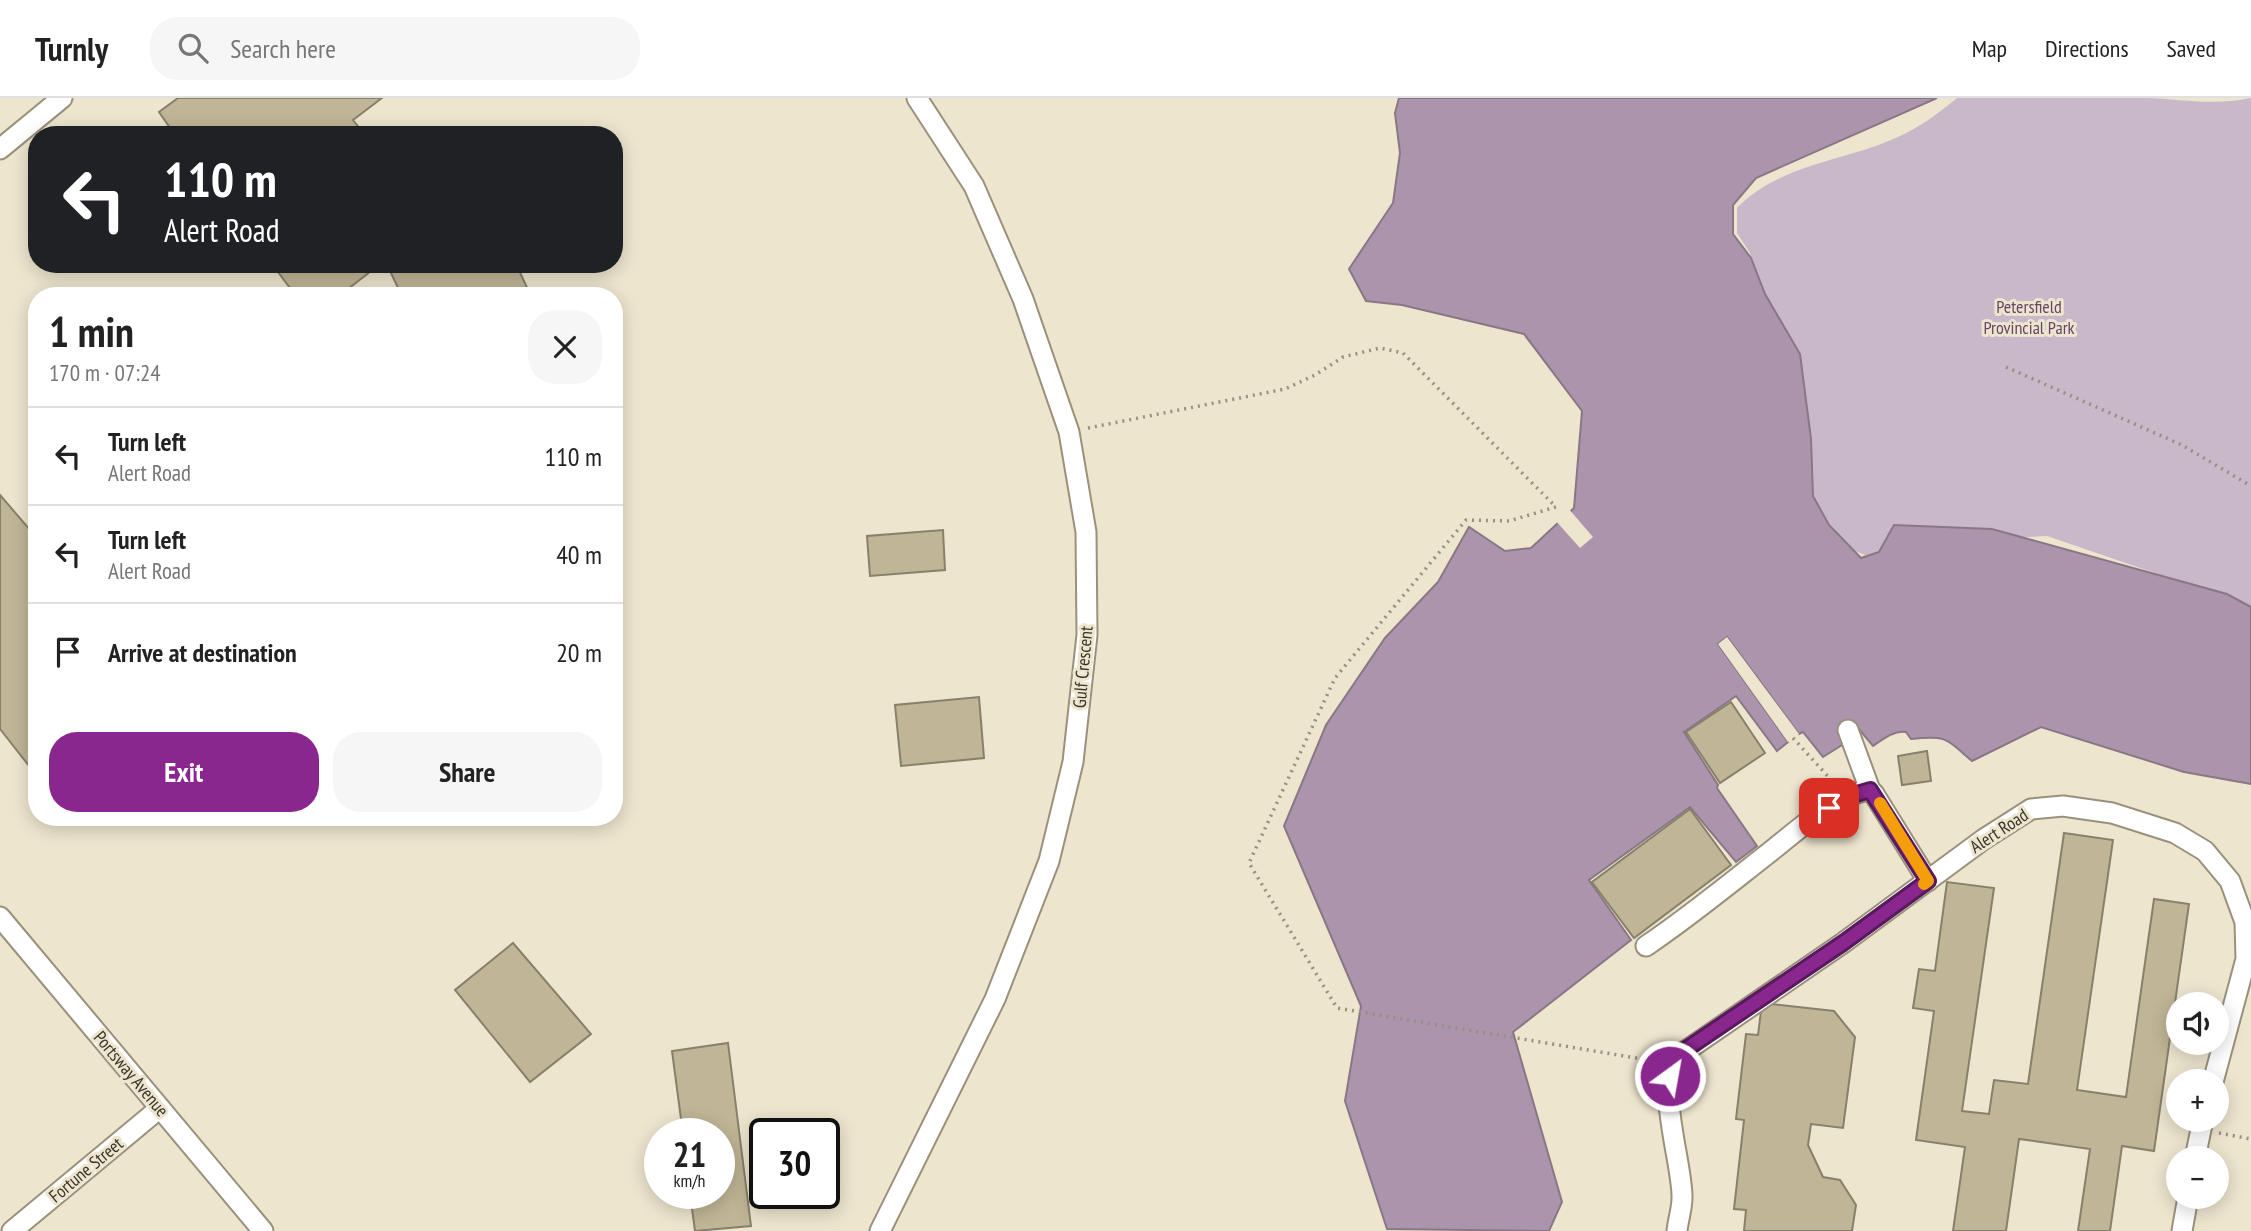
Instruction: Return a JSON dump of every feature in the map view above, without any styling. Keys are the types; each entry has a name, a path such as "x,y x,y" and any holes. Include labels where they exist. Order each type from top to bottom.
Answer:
{"street":[{"path":"0,149 62,98"},
{"name":"Gulf Crescent","path":"880,1231 995,999 1049,861 1073,762 1087,635 1088,591 1084,518 1069,432 1023,299 974,186 917,98"},
{"path":"1848,730 1870,790 1928,881"},
{"path":"1646,946 1812,818 1847,797 1870,790"},
{"name":"Alert Road","path":"1677,1231 1682,1198 1671,1122 1670,1072 1673,1061 1679,1054 1843,943 2031,809 2047,806 2079,808 2122,815 2159,826 2190,840 2214,860 2230,881 2242,908 2246,959 2216,1069"},
{"name":"Portsway Avenue","path":"0,917 263,1231"},
{"name":"Fortune Street","path":"12,1231 160,1108"},
{"path":"2182,1231 2186,1209"}],"path":[{"path":"1069,432 1285,389 1315,375 1343,357 1380,348 1403,353 1556,507 1509,521 1466,520 1335,678 1249,863 1337,1008 1565,1046"},
{"path":"2006,367 2182,445 2251,486"},
{"path":"1793,738 1847,797"},
{"path":"2226,1132 2251,1139"}],"green space":[{"name":"Petersfield Provincial Park","path":"1957,98 2145,98 2211,102 2251,98 2251,606 2047,536 1985,539 1893,528 1880,551 1867,556 1853,550 1814,510 1755,270 1750,253 1737,233 1737,208 1754,193 1793,173 1906,133"}],"shaded area":[{"path":"1399,98 1937,98 1756,178 1733,205 1733,234 1751,258 1765,294 1800,354 1811,439 1813,496 1829,525 1861,558 1879,552 1894,525 1992,529 2227,594 2251,607 2251,784 2184,772 2041,727 1972,761 1945,740 1911,739 1906,732 1893,734 1873,746 1858,728 1842,734 1842,745 1823,757 1803,732 1799,734 1727,637 1718,644 1788,742 1777,751 1736,696 1684,732 1718,785 1717,788 1757,846 1736,862 1690,807 1589,880 1631,940 1513,1032 1562,1202 1549,1231 1387,1229 1345,1101 1361,1006 1284,826 1326,725 1385,638 1438,582 1469,527 1505,551 1531,548 1574,508 1582,411 1524,334 1402,305 1366,301 1349,269 1393,203 1400,153 1395,113"}],"pier":[{"path":"1568,508 1593,537 1580,548 1555,520"},
{"path":"1727,637 1799,734 1796,736 1726,642 1722,645 1791,740 1788,742 1718,644"}],"building":[{"path":"178,98 382,98 353,120 358,126 169,126 159,112"},
{"path":"279,273 368,273 351,287 289,287"},
{"path":"391,273 520,273 527,287 398,287"},
{"path":"0,495 28,528 28,765 0,729"},
{"path":"943,530 945,570 870,576 867,536"},
{"path":"979,697 984,758 901,766 895,705"},
{"path":"1731,702 1765,753 1720,783 1686,732"},
{"path":"1927,751 1931,781 1902,785 1898,756"},
{"path":"1690,809 1731,865 1634,938 1592,882"},
{"path":"2064,833 2113,840 2077,1090 2126,1097 2154,899 2189,904 2177,992 2166,992 2168,1055 2154,1151 2122,1146 2110,1231 2078,1231 2090,1149 2019,1139 2006,1231 1953,1231 1965,1147 1916,1140 1934,1011 1913,1008 1919,969 1935,971 1947,882 1994,888 1962,1111 1989,1114 1994,1080 2028,1084"},
{"path":"513,943 591,1034 530,1082 455,990"},
{"path":"1762,1003 1834,1011 1855,1037 1843,1128 1811,1124 1808,1145 1823,1177 1840,1180 1856,1205 1852,1231 1744,1231 1746,1210 1734,1209 1744,1120 1736,1119 1746,1034 1758,1035"},
{"path":"728,1043 751,1226 695,1231 692,1209 735,1209 735,1118 681,1118 672,1051"}],"slow traffic":[{"path":"1880,803 1928,881 1924,884"}],"route":[{"path":"1670,1076 1673,1061 1679,1054 1843,943 1928,881 1870,790 1847,797 1829,808"}]}
